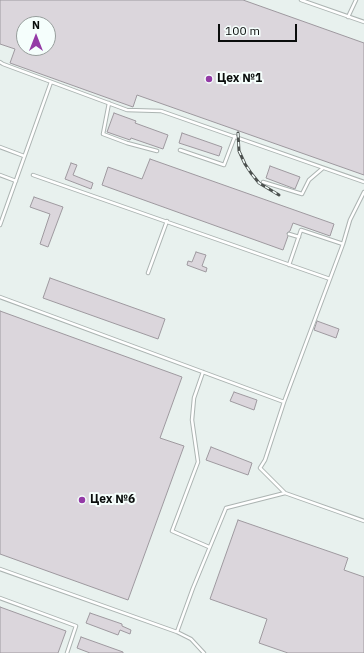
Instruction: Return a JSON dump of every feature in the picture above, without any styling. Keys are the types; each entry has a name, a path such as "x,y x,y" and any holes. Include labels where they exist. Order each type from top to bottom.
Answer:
{"lane":[{"path":"302,0 364,22"},
{"path":"348,17 356,0"},
{"path":"0,62 127,110 161,111 364,182"},
{"path":"0,225 51,82"},
{"path":"109,103 103,134 127,143 156,151"},
{"path":"180,150 224,165 235,136"},
{"path":"0,147 24,156"},
{"path":"263,182 302,194 309,180 324,168"},
{"path":"0,175 16,181"},
{"path":"33,175 330,279"},
{"path":"364,192 350,220 343,244 284,402 265,460 260,468 285,493 364,521"},
{"path":"148,273 167,221"},
{"path":"289,265 302,230 343,244"},
{"path":"289,234 299,238"},
{"path":"0,297 284,402"},
{"path":"203,372 194,398 192,420 198,462 172,531 208,547"},
{"path":"177,632 208,547 226,508 285,493"},
{"path":"0,569 177,632 191,639 204,653"},
{"path":"0,598 76,626 67,653"}],"building":[{"name":"Цех №1","path":"0,0 243,0 364,43 364,175 137,95 133,107 10,63 15,49 0,44"},
{"path":"114,113 136,121 135,123 168,135 163,149 131,138 130,140 107,132"},
{"path":"182,133 222,147 219,156 179,143"},
{"path":"150,159 334,224 330,236 293,223 290,231 287,233 288,236 283,250 102,185 108,167 142,179"},
{"path":"71,163 77,165 73,175 93,183 91,189 65,179"},
{"path":"270,166 300,177 295,189 266,178"},
{"path":"34,197 63,207 48,247 40,244 50,214 30,207"},
{"path":"196,252 206,255 202,266 207,268 206,272 187,265 188,261 192,262"},
{"path":"50,278 165,319 158,339 43,298"},
{"name":"Цех №6","path":"0,311 182,377 160,438 184,446 128,600 0,554"},
{"path":"317,321 339,329 336,338 314,330"},
{"path":"234,392 257,400 254,410 230,401"},
{"path":"211,447 252,463 248,475 206,460"},
{"path":"238,520 348,558 344,570 364,577 364,653 288,653 259,643 267,619 210,599"},
{"path":"0,607 66,631 58,653 0,653"},
{"path":"90,613 122,624 122,626 131,630 130,634 120,630 118,635 86,623"},
{"path":"81,637 123,653 90,653 77,648"}],"railway":[{"path":"238,133 239,151 245,164 259,183 279,195"}],"place":[{"name":"Цех №1","path":"209,79"},
{"name":"Цех №6","path":"82,500"}]}
